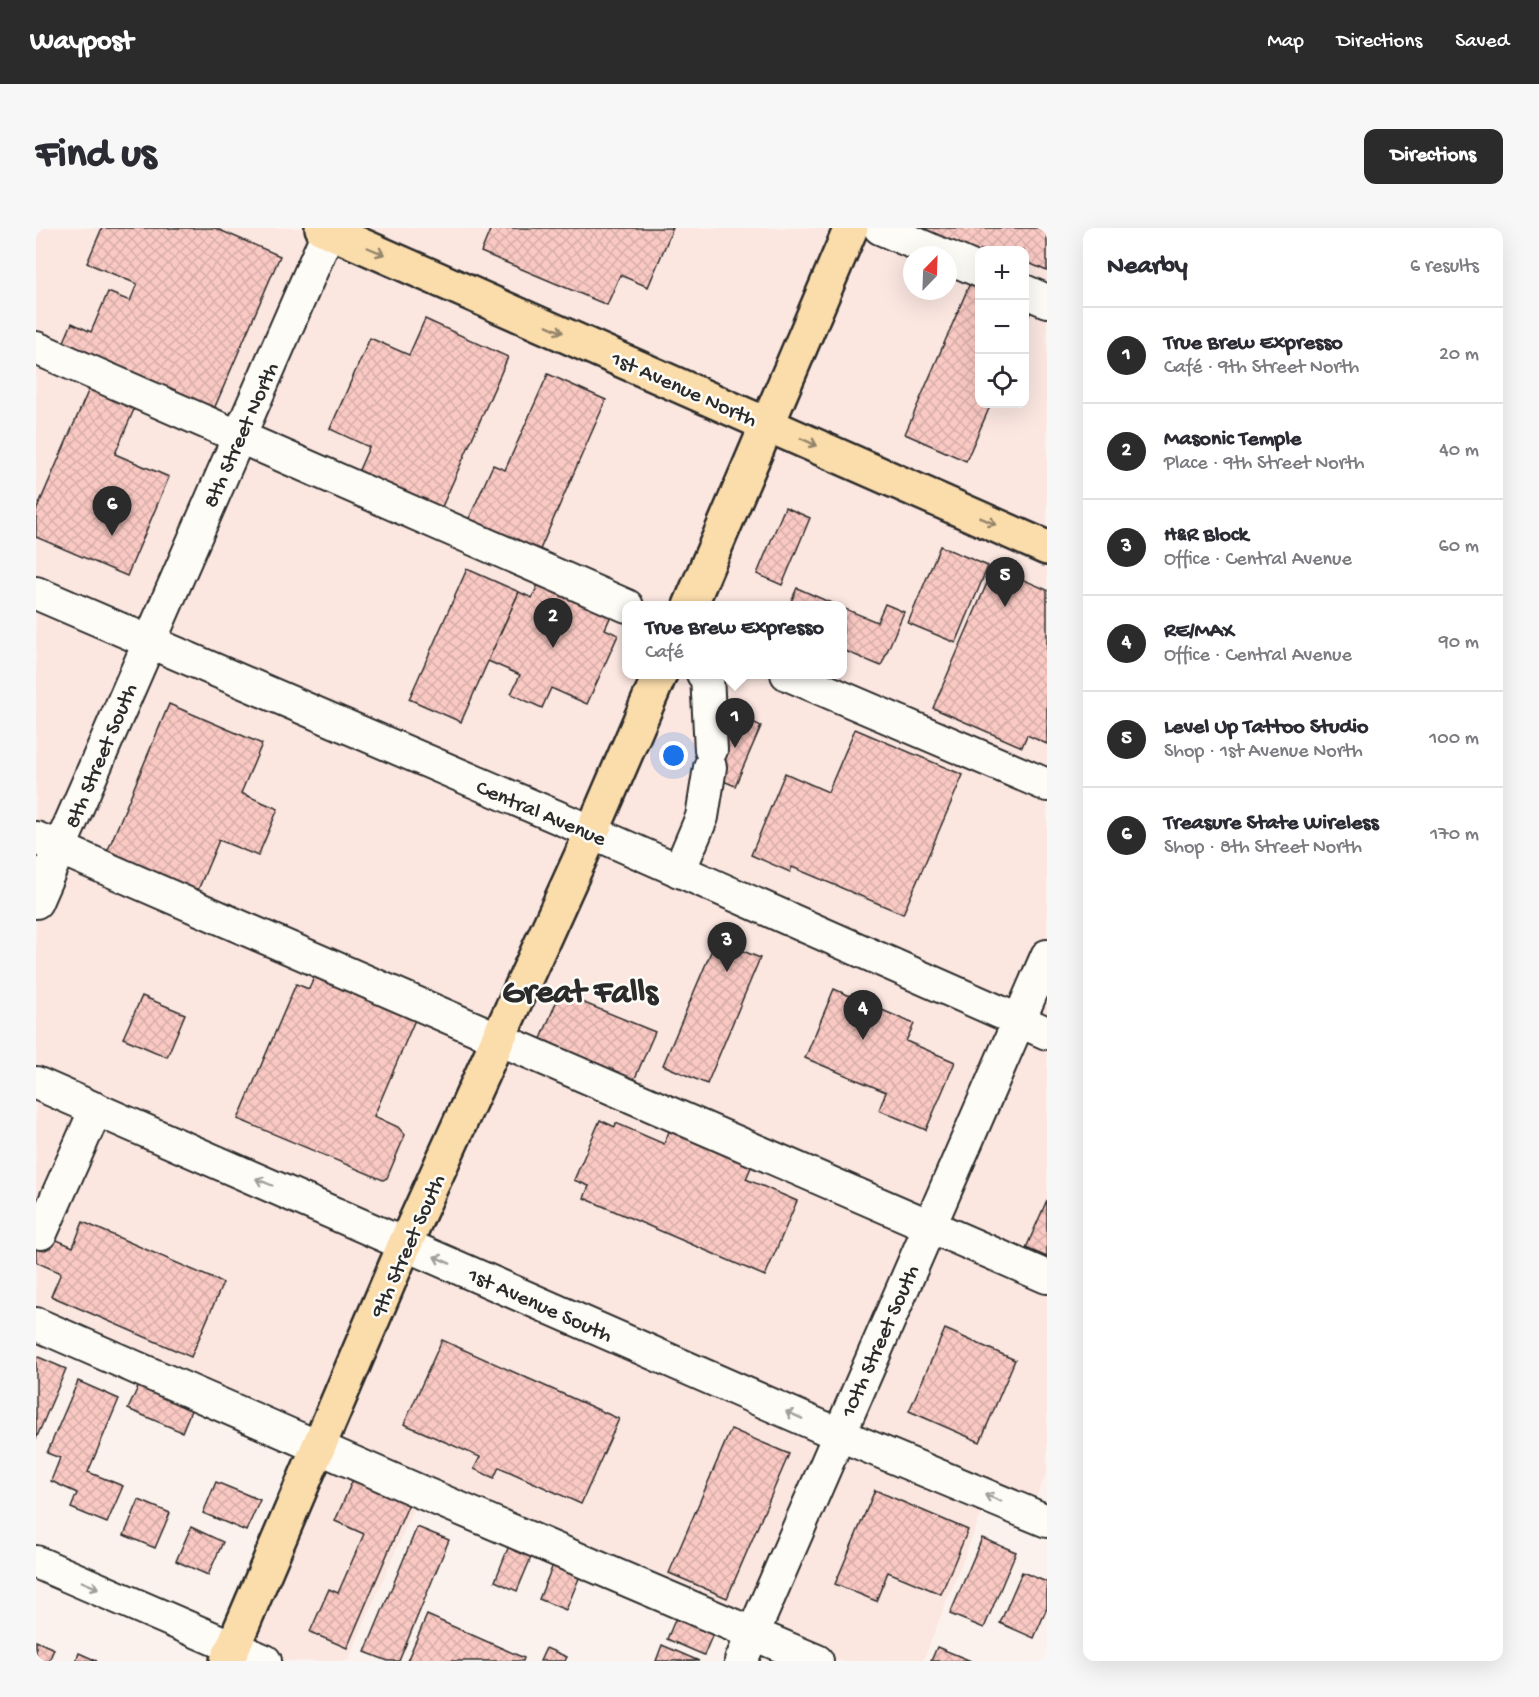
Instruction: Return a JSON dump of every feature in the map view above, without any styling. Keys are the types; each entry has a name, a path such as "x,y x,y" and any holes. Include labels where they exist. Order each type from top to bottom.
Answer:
{"main road":[{"path":"692,601 851,228"},
{"name":"1st Avenue North","path":"327,229 1047,548"},
{"name":"9th Street South","path":"230,1654 405,1244 592,832 658,679"}],"street":[{"path":"880,228 921,246"},
{"name":"8th Street North","path":"148,641 327,229"},
{"path":"957,261 975,269"},
{"path":"1029,293 1047,301"},
{"path":"36,348 622,604"},
{"name":"Central Avenue","path":"36,593 592,832 1047,1033"},
{"name":"8th Street South","path":"36,902 48,843 148,641"},
{"path":"679,871 702,817 710,758 707,679"},
{"path":"796,679 1047,785"},
{"path":"48,843 1047,1277"},
{"name":"10th Street South","path":"747,1647 837,1434 1047,956"},
{"name":"1st Avenue South","path":"36,1083 837,1434 1047,1521"},
{"path":"41,1233 96,1109"},
{"path":"36,1324 319,1448 747,1647 817,1661"},
{"path":"36,1562 230,1654 265,1661"}],"shaded area":[{"path":"36,228 1047,228 1047,1472 1029,1513 988,1497 923,1661 817,1661 421,1492 348,1661 227,1661 318,1448 36,1324"}],"building":[{"path":"102,228 215,228 280,256 214,409 63,344 72,323 91,332 108,292 130,301 137,284 87,263"},
{"path":"491,228 673,228 648,287 620,275 607,305 481,252"},
{"path":"908,228 1047,228 1047,271 1029,263 1029,246 975,246 975,258 957,250 957,246 948,246"},
{"path":"971,281 975,282 975,408 989,408 966,461 905,434"},
{"path":"425,319 508,357 441,509 358,472 369,447 330,429 370,338 409,355"},
{"path":"548,374 606,400 538,554 467,523 493,465 505,470"},
{"path":"93,380 138,400 115,454 169,477 127,576 36,537 36,511"},
{"path":"785,507 810,518 782,585 757,574"},
{"path":"940,546 988,566 956,643 908,623"},
{"path":"994,567 1047,590 1047,744 1027,735 1022,747 933,708"},
{"path":"467,569 519,592 461,722 409,699"},
{"path":"542,576 614,609 605,629 618,635 587,704 551,688 542,708 511,694 520,675 488,661 519,592 532,598"},
{"path":"797,588 827,601 791,601"},
{"path":"885,604 904,612 881,666 847,652 847,610 877,622"},
{"path":"169,704 262,744 241,793 278,809 258,856 219,840 196,895 105,857"},
{"path":"745,718 761,726 735,786 719,779 724,727 740,728"},
{"path":"855,729 963,775 903,914 792,867 790,872 751,855 785,773 828,792"},
{"path":"716,940 760,958 707,1084 663,1065"},
{"path":"316,972 417,1015 374,1116 398,1127 405,1135 387,1178 383,1180 238,1119 296,984 309,989"},
{"path":"834,989 914,1024 906,1041 955,1062 926,1130 879,1110 886,1092 805,1058"},
{"path":"560,993 655,1032 632,1085 538,1046"},
{"path":"142,996 185,1014 167,1057 123,1038"},
{"path":"600,1120 615,1127 616,1123 664,1144 673,1122 755,1158 746,1179 797,1201 765,1276 584,1198 589,1186 574,1180"},
{"path":"1047,1200 1047,1257 1026,1248"},
{"path":"83,1222 223,1283 191,1357 51,1296 61,1273 36,1262 36,1231 73,1247"},
{"path":"945,1329 1015,1360 980,1442 909,1411"},
{"path":"442,1340 619,1419 581,1504 499,1467 494,1478 474,1469 480,1457 404,1424"},
{"path":"36,1356 66,1369 36,1439"},
{"path":"78,1381 119,1399 88,1472 123,1486 107,1523 71,1508 77,1493 51,1481 60,1458 47,1453"},
{"path":"139,1385 192,1408 182,1432 128,1409"},
{"path":"731,1429 789,1454 727,1598 669,1573"},
{"path":"354,1477 410,1501 347,1648 310,1632 329,1589 338,1593 364,1534 335,1521"},
{"path":"216,1482 260,1500 246,1531 203,1513"},
{"path":"875,1490 968,1530 941,1594 888,1572 876,1601 835,1584"},
{"path":"139,1500 170,1513 155,1548 124,1535"},
{"path":"191,1527 223,1542 208,1575 176,1561"},
{"path":"417,1527 449,1540 399,1661 388,1661 365,1652"},
{"path":"512,1538 535,1548 517,1591 495,1581"},
{"path":"982,1538 1016,1552 984,1628 950,1614"},
{"path":"555,1560 582,1571 566,1610 539,1599"},
{"path":"1022,1572 1047,1582 1047,1608 1034,1638 1000,1623"},
{"path":"678,1613 715,1629 704,1655 667,1639"},
{"path":"427,1615 524,1658 523,1661 407,1661"},
{"path":"36,1641 54,1649 49,1661 36,1661"},
{"path":"662,1645 699,1661 656,1661"},
{"path":"937,1647 971,1661 931,1661"},
{"path":"546,1648 567,1657 565,1661 540,1661"},
{"path":"79,1653 97,1661 76,1661"}],"place":[{"name":"Treasure State Wireless","path":"112,536"},
{"name":"Level Up Tattoo Studio","path":"1005,607"},
{"name":"Masonic Temple","path":"553,648"},
{"name":"True Brew Expresso","path":"735,748"},
{"name":"H&R Block","path":"727,972"},
{"name":"RE/MAX","path":"863,1040"}],"district":[{"name":"Great Falls","path":"580,989"}]}
